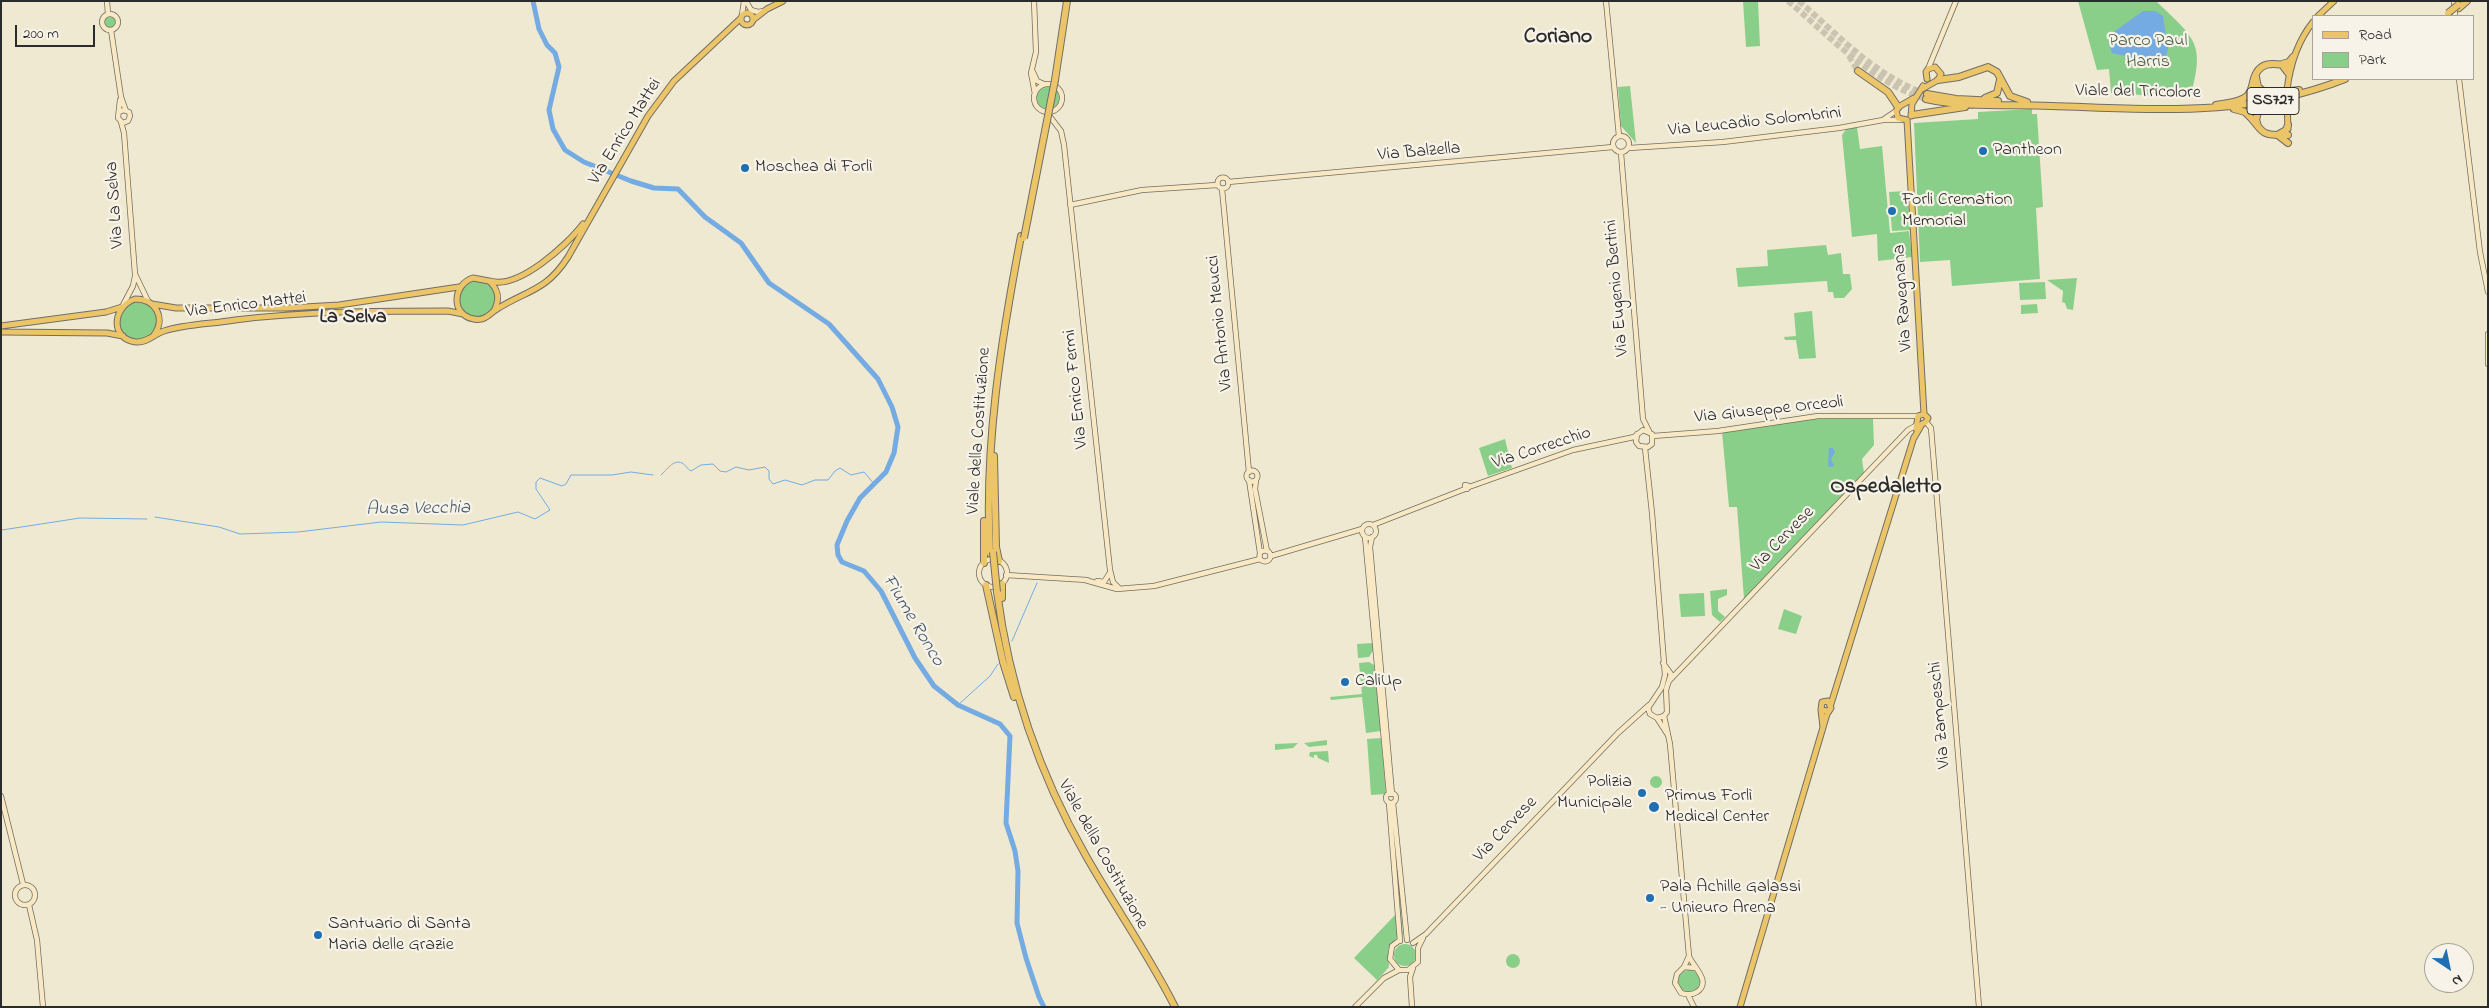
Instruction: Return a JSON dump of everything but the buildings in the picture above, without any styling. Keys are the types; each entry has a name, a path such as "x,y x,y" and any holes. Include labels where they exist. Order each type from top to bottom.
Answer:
{"highway":[{"name":"Viale della Costituzione","path":"1063,1 1053,80 1002,340 989,468 995,592 1016,696 1032,753 1053,801 1080,853 1171,1007"},
{"path":"1053,80 1067,1"},
{"path":"1064,26 1073,1"},
{"path":"2447,15 2458,4 2467,1"},
{"path":"2281,64 2286,63 2293,57"},
{"path":"2212,107 2238,101 2246,97 2250,92 2257,70 2266,63 2290,66"},
{"path":"2281,64 2289,74"},
{"path":"1935,77 1951,78 1988,67 2000,76 2008,94 2013,98 2027,102"},
{"path":"2257,70 2256,84 2267,94 2306,91"},
{"path":"1858,71 1888,92 1899,108"},
{"path":"1956,99 1993,96 1999,89 2000,76"},
{"name":"Viale del Tricolore","path":"2306,91 2334,80"},
{"name":"Viale del Tricolore","path":"2074,105 1927,96 1972,106 2212,107 2255,104 2342,80"},
{"path":"2259,130 2256,120 2260,109 2268,104 2306,91"},
{"path":"1910,115 1972,106"},
{"path":"2212,107 2243,111 2259,130 2266,134 2288,135"},
{"path":"2275,135 2283,133 2288,125"},
{"path":"2275,135 2283,138 2288,144"},
{"name":"Viale della Costituzione","path":"992,553 991,519 994,456 1005,338 1023,237"},
{"path":"994,456 996,547 999,562"},
{"path":"984,563 984,503 989,468"},
{"path":"1002,584 1002,597 1016,696"},
{"path":"986,585 1003,662 1016,696"},
{"name":"Viale della Costituzione","path":"1016,696 1057,801 1086,856 1175,1007"}],"main road":[{"path":"744,25 742,17 752,17 783,1"},
{"path":"2319,15 2334,1"},
{"path":"752,17 761,12"},
{"name":"Via Enrico Mattei","path":"494,311 532,292 552,276 568,257 648,116 674,81 742,17"},
{"name":"Via Enrico Mattei","path":"726,34 744,25 749,25 752,17"},
{"path":"2287,90 2293,57 2302,38 2312,23"},
{"path":"1935,67 1935,77 1926,75 1928,69 1935,67"},
{"name":"Via Ravegnana","path":"1899,108 1914,98 1935,77"},
{"name":"Via Ravegnana","path":"1914,98 1910,115 1921,420"},
{"path":"2288,102 2288,135"},
{"path":"1899,108 1910,115"},
{"path":"1899,108 1900,120 1910,115"},
{"name":"Via Enrico Mattei","path":"489,281 499,283 508,281 541,263 570,239 597,206"},
{"path":"473,278 489,281 494,286 498,298 494,311 479,319 463,314 456,298 459,287 473,278"},
{"name":"Via Enrico Mattei","path":"150,302 176,308 287,308 339,305 459,287"},
{"path":"1,326 106,312 135,299 150,302 159,315 158,330 154,336 138,342 123,336 107,333 1,332"},
{"path":"123,306 117,317 117,324 123,336"},
{"name":"Via Enrico Mattei","path":"154,336 174,329 306,312 448,311 463,314"},
{"path":"1740,1007 1829,711 1829,702 1835,694 1914,435 1921,420"},
{"path":"1823,730 1821,703 1829,702"},
{"path":"1821,710 1829,711"}],"street":[{"path":"108,1 108,14"},
{"path":"745,1 751,10 761,12 768,9"},
{"path":"745,1 752,17"},
{"path":"742,17 745,1"},
{"path":"1034,1 1036,52 1031,78 1036,105 1046,111 1056,123"},
{"path":"1606,1 1619,136"},
{"path":"1928,69 1956,1"},
{"path":"108,14 114,15 118,21 117,26 111,30 106,30 102,25 103,18 108,14"},
{"path":"111,30 120,97 118,118 124,122 130,116 120,97"},
{"path":"1935,50 1935,77"},
{"path":"1033,67 1035,78 1045,84 1056,87 1061,93 1062,100 1055,114 1056,123"},
{"path":"2459,80 2479,243 2488,292"},
{"path":"1035,94 1038,88 1045,84"},
{"path":"1046,111 1058,108"},
{"name":"Via Leucadio Solombrini","path":"1883,120 1899,108"},
{"path":"119,112 126,110"},
{"name":"Via Leucadio Solombrini","path":"1629,148 1723,142 1838,128 1883,120 1900,120"},
{"name":"Via La Selva","path":"123,306 133,286 135,274 124,122"},
{"name":"Via Enrico Fermi","path":"1056,123 1061,131 1064,145 1110,570"},
{"path":"2288,135 2288,144"},
{"path":"1619,136 1627,139 1629,148 1621,153 1613,147 1614,139 1619,136"},
{"name":"Via Balzella","path":"1228,182 1613,147"},
{"name":"Via Eugenio Bertini","path":"1621,153 1644,420"},
{"path":"1070,205 1142,190 1217,185 1222,189 1227,187 1228,182 1222,178 1218,179 1217,185"},
{"name":"Via Antonio Meucci","path":"1222,189 1247,454 1252,471"},
{"name":"Via La Selva","path":"135,274 150,302"},
{"path":"2488,334 2488,364"},
{"name":"Via Giuseppe Orceoli","path":"1653,436 1718,431 1818,416 1921,420"},
{"path":"1625,440 1636,442 1639,446 1645,448 1652,444 1653,436 1644,420"},
{"path":"1636,442 1644,420"},
{"name":"Via Cervese","path":"1670,680 1910,428 1921,420"},
{"name":"Via Zampeschi","path":"1921,420 1931,428 1979,1007"},
{"path":"1904,435 1911,430 1914,435"},
{"path":"1625,440 1638,433 1649,431"},
{"name":"Via Correcchio","path":"1362,529 1366,524 1373,525 1573,450 1625,440"},
{"path":"1645,448 1665,675"},
{"path":"1260,559 1247,476 1252,471 1258,476 1255,490 1267,550 1271,556"},
{"path":"1249,480 1256,480"},
{"path":"1383,521 1374,535 1370,547 1390,794 1386,799 1391,803 1407,940"},
{"path":"1373,525 1374,535"},
{"path":"1085,580 1118,589 1168,584 1260,559 1268,561 1271,556 1362,529 1390,794"},
{"path":"1356,532 1364,536 1374,535"},
{"path":"1260,553 1267,550"},
{"path":"992,560 999,562 1005,567 1006,574 1002,584 994,587 986,585 980,580 979,572 984,563 992,560"},
{"path":"1006,574 1104,582 1109,576 1110,570"},
{"path":"1110,570 1113,582 1118,589"},
{"path":"1663,662 1671,674 1666,690 1667,708 1664,716 1668,734 1689,956 1703,980 1702,986 1696,993 1693,1005"},
{"name":"Via Cervese","path":"1410,988 1410,977 1413,968 1420,958 1418,948 1426,934 1628,724 1655,699 1662,687 1665,675 1669,671 1676,670 1684,665"},
{"path":"1655,699 1666,703"},
{"path":"1648,705 1648,711 1668,734"},
{"name":"Via Cervese","path":"1628,724 1644,716 1664,716"},
{"path":"1390,794 1396,798 1391,803 1400,940"},
{"path":"1,796 23,884"},
{"path":"23,884 31,886 35,891 36,898 29,905"},
{"path":"23,884 15,892 16,899 20,904 29,905"},
{"path":"29,905 37,940 43,1007"},
{"name":"Via Cervese","path":"1413,942 1426,934"},
{"path":"1355,1007 1384,978 1392,964 1390,950 1400,940 1413,942 1418,948"},
{"path":"1689,956 1684,967 1676,974 1675,983 1680,991 1688,995 1693,1005"},
{"path":"1392,964 1401,970 1410,988 1412,1007"},
{"path":"1684,967 1696,968"},
{"path":"1384,978 1401,970 1413,968"},
{"path":"1688,995 1696,993"}],"green space":[{"path":"1743,1 1758,1 1760,46 1746,47"},
{"name":"Parco Paul Harris","path":"2078,1 2156,1 2180,24 2194,43 2197,53 2197,65 2190,98 2111,93 2109,69 2097,70"},
{"path":"108,16 112,16 116,22 112,28 108,28 104,24 104,20"},
{"path":"1630,86 1636,143 1621,126 1618,87"},
{"path":"1048,87 1056,90 1059,98 1056,106 1048,109 1040,106 1037,98 1040,90"},
{"path":"2032,109 2032,114 2037,114 2043,207 2036,208 2040,279 1952,286 1950,260 1920,262 1914,123 1978,119 1978,112"},
{"path":"1857,127 1860,149 1882,146 1890,233 1909,231 1912,257 1878,261 1877,234 1852,237 1842,135 1847,128"},
{"path":"1907,191 1910,230 1892,231 1889,192"},
{"path":"1826,245 1828,255 1841,253 1843,274 1850,274 1852,289 1844,298 1834,298 1833,292 1828,292 1827,281 1738,287 1736,268 1768,266 1767,250"},
{"path":"2077,278 2073,310 2067,309 2065,303 2062,302 2063,291 2047,280"},
{"path":"477,279 490,285 496,298 490,311 477,317 464,311 458,298 464,285"},
{"path":"2045,282 2046,299 2020,300 2019,283"},
{"path":"138,302 145,303 151,308 156,314 156,328 151,334 145,339 138,340 131,339 125,334 120,328 119,321 120,314 125,308 131,303"},
{"path":"2037,304 2038,313 2021,314 2021,305"},
{"path":"1812,311 1816,358 1799,359 1796,340 1785,340 1784,337 1796,336 1794,313"},
{"path":"1815,419 1873,419 1874,445 1862,459 1864,473 1744,599 1737,507 1729,507 1722,432"},
{"path":"1505,439 1512,468 1488,476 1479,448"},
{"path":"1727,589 1727,595 1718,599 1718,611 1725,617 1720,622 1712,615 1710,591"},
{"path":"1704,593 1705,616 1681,617 1679,594"},
{"path":"1784,609 1802,616 1796,634 1778,629"},
{"path":"1373,643 1374,649 1369,657 1358,658 1357,644"},
{"path":"1369,662 1374,665 1381,731 1366,733 1362,697 1331,700 1330,697 1362,694 1359,663"},
{"path":"1381,738 1386,794 1371,795 1367,739"},
{"path":"1327,740 1327,745 1309,747 1304,743"},
{"path":"1298,743 1293,748 1275,750 1275,744"},
{"path":"1328,751 1329,763 1318,758 1317,755 1314,755 1314,758 1309,756 1310,752"},
{"path":"1654,776 1658,776 1662,782 1658,788 1654,788 1650,784 1650,780"},
{"path":"1392,809 1403,935 1402,935"},
{"path":"1395,915 1399,935 1388,949 1389,967 1367,992 1377,980 1354,958"},
{"path":"1405,944 1415,951 1416,955 1409,965 1405,966 1395,959 1394,955 1401,945"},
{"path":"1513,954 1518,956 1520,961 1518,966 1513,968 1508,966 1506,961 1508,956"},
{"path":"1689,970 1697,973 1700,981 1697,989 1689,992 1681,989 1678,981 1681,973"}],"water":[{"path":"2143,11 2155,11 2163,16 2166,36 2170,42 2166,56 2149,56 2143,60 2112,53 2109,44 2111,34"},
{"path":"1829,448 1833,448 1835,452 1831,459 1834,466 1832,467 1828,466"}],"waterway":[{"name":"Fiume Ronco","path":"533,1 539,29 547,45 555,53 559,67 549,110 553,129 565,150 584,162 631,181 654,188 678,189 705,217 741,243 769,283 829,324 878,379 892,407 898,427 894,453 886,472 860,498 847,521 837,545 838,555 842,562 864,571 881,591 915,658 934,686 958,705 1000,724 1010,736 1006,823 1015,851 1018,871 1017,923 1026,958 1044,1007"},
{"name":"Ausa Vecchia","path":"661,475 676,462 683,464 691,471 701,465 713,464 720,471 726,472 736,467 749,470 765,467 769,471 769,479 773,484 785,480 802,485 815,480 828,480 840,468 851,475 864,472 875,485"},
{"name":"Ausa Vecchia","path":"155,517 219,527 240,534 298,532 381,522 463,525 518,512 535,519 550,510 536,489 536,482 540,478 562,486 566,484 571,475 612,475 631,472 653,475"},
{"name":"Ausa Vecchia","path":"2,530 80,518 147,519"},
{"path":"1012,641 1037,583"},
{"path":"958,705 990,676 998,664"}],"tunnel":[{"path":"1788,1 1853,58 1888,82 1906,92 1926,99"},
{"path":"1799,1 1875,66 1908,87 1927,94"},
{"path":"1849,56 1858,71"}],"place":[{"name":"Pantheon","path":"1983,151"},
{"name":"Moschea di Forlì","path":"745,168"},
{"name":"Forli Cremation Memorial","path":"1892,211"},
{"name":"CaliUp","path":"1345,682"},
{"name":"Polizia Municipale","path":"1642,793"},
{"name":"Primus Forlì Medical Center","path":"1654,807"},
{"name":"Pala Achille Galassi - Unieuro Arena","path":"1650,898"},
{"name":"Santuario di Santa Maria delle Grazie","path":"318,935"}],"district":[{"name":"Coriano","path":"1558,38"},
{"name":"La Selva","path":"353,319"},
{"name":"Ospedaletto","path":"1886,488"}]}
